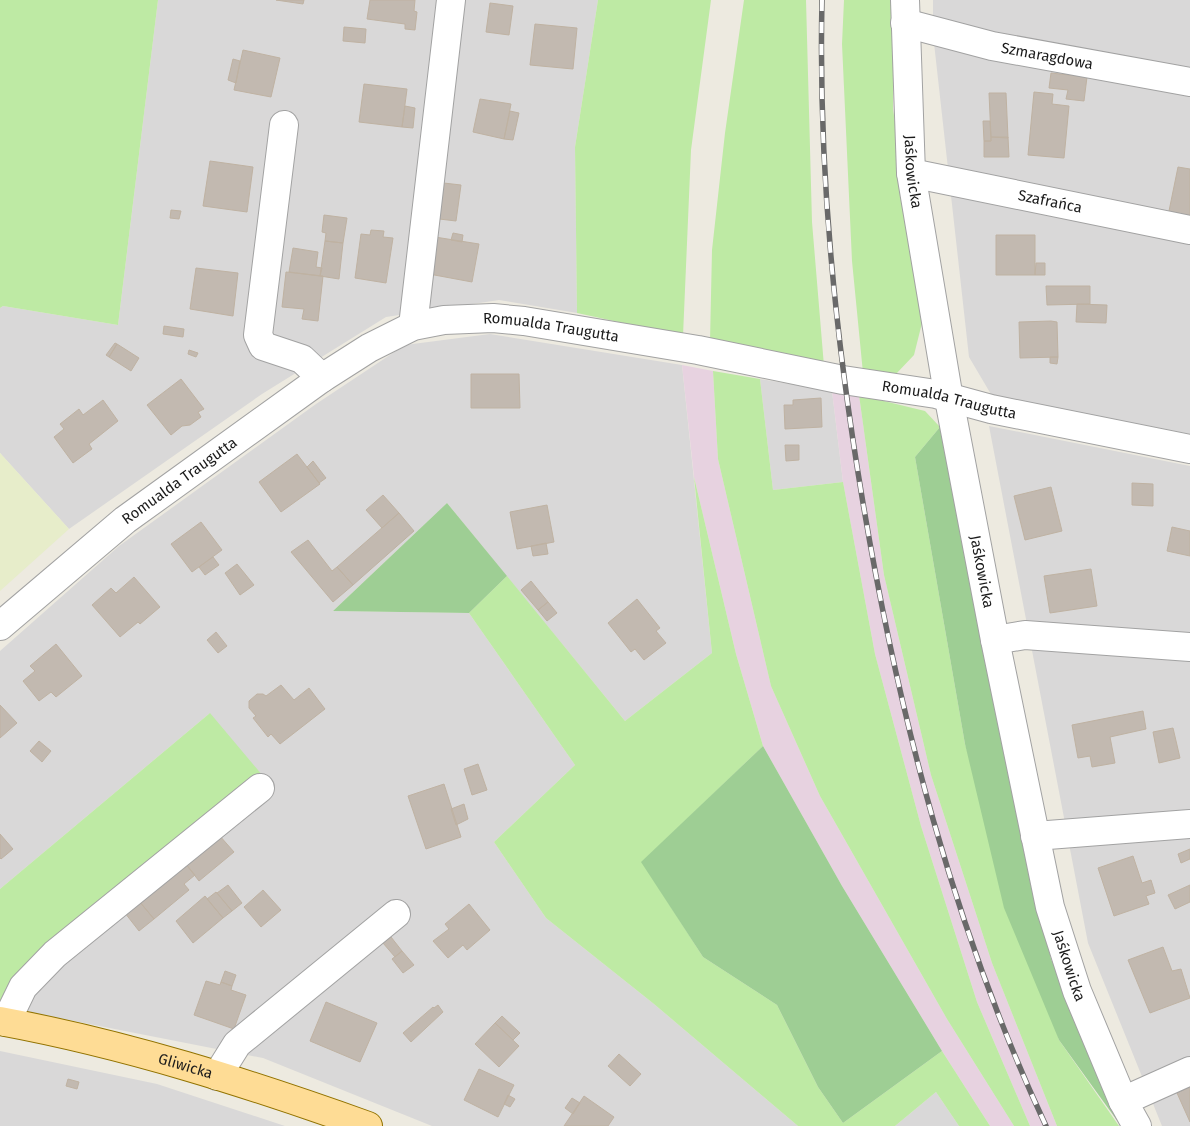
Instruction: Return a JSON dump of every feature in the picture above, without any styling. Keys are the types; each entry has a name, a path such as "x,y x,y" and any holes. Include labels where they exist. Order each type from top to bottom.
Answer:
{"main road":[{"name":"Gliwicka","path":"3,1021 99,1042 294,1100 368,1126"}],"street":[{"path":"414,326 451,0"},
{"name":"Szmaragdowa","path":"905,11 992,46 1190,82"},
{"name":"Jaśkowicka","path":"905,11 911,173 949,399 1035,836 1050,907 1077,991 1123,1100 1137,1126"},
{"path":"284,125 258,335 263,346 302,359 322,378"},
{"name":"Szafrańca","path":"911,173 1190,230"},
{"name":"Romualda Traugutta","path":"0,626 125,520 322,378 369,348 414,326 468,318 524,321 698,350 843,380 936,394 949,399 1190,450"},
{"path":"995,640 1025,635 1190,647"},
{"path":"3,1021 23,986 55,954 260,788"},
{"path":"1035,836 1190,824"},
{"path":"217,1076 237,1044 396,914"},
{"path":"1123,1100 1190,1072"}],"shaded area":[{"path":"158,0 598,0 575,147 577,313 499,300 386,317 262,394 69,529 0,453 0,308 3,306 118,325"},
{"path":"933,0 1190,0 1190,434 992,396 969,357 933,34"},
{"path":"490,334 682,365 712,653 625,721 447,503 333,611 469,613 575,765 494,842 546,918 654,1004 798,1126 432,1126 263,1058 23,1011 210,713 0,889 0,651 119,546 316,404 405,345"},
{"path":"682,365 713,371 718,459 771,686 820,796 947,1019 1014,1126 990,1126 842,886 763,746 736,654 694,477"},
{"path":"760,379 832,391 843,482 773,490"},
{"path":"832,391 859,395 884,575 931,775 992,963 1057,1126 1030,1126 977,1002 921,826 875,654 843,482"},
{"path":"989,426 1190,466 1190,1126 1162,1126 1088,943"},
{"path":"0,1051 157,1084 285,1126 0,1126"},
{"path":"936,1092 959,1126 895,1126"}],"green space":[{"path":"0,0 158,0 118,325 3,306 0,308"},
{"path":"598,0 711,0 691,150 683,336 577,313 575,147"},
{"path":"744,0 806,0 812,222 824,366 710,342 712,250 725,133"},
{"path":"844,0 893,0 893,109 923,319 914,355 896,374 863,373 852,261 842,44"},
{"path":"713,371 760,379 773,490 843,482 875,654 921,826 977,1002 1030,1126 1014,1126 947,1019 820,796 771,686 718,459"},
{"path":"859,395 925,411 940,427 915,457 965,744 1059,1040 1119,1126 1057,1126 992,963 931,775 884,575"},
{"path":"940,427 1051,959 1121,1126 1059,1040 1004,908 965,744 915,457"},
{"path":"0,453 69,529 0,591"},
{"path":"694,477 736,654 763,746 642,862 703,957 777,1005 818,1087 843,1123 942,1051 990,1126 959,1126 936,1092 895,1126 798,1126 654,1004 546,918 494,842 575,765 469,613 507,576 625,721 712,653"},
{"path":"447,503 507,576 469,613 333,611"},
{"path":"210,713 268,782 0,1008 0,889"},
{"path":"763,746 842,886 942,1051 843,1123 818,1087 777,1005 703,957 641,862"}],"building":[{"path":"276,0 304,0 303,4"},
{"path":"370,0 415,0 414,11 417,12 415,30 405,29 405,24 367,19"},
{"path":"490,3 513,6 509,35 486,32"},
{"path":"535,24 577,28 573,69 530,65"},
{"path":"344,27 366,29 365,43 343,41"},
{"path":"243,50 280,58 271,97 234,90"},
{"path":"233,59 240,61 236,83 228,80"},
{"path":"1051,73 1087,77 1084,101 1066,99 1068,90 1049,88"},
{"path":"364,84 407,89 402,127 359,122"},
{"path":"1034,92 1053,94 1052,104 1069,106 1064,158 1028,155"},
{"path":"989,93 1006,93 1008,138 991,137"},
{"path":"480,99 511,104 504,139 473,132"},
{"path":"405,106 415,108 413,128 402,127"},
{"path":"510,111 519,113 513,140 504,139"},
{"path":"983,121 990,121 991,141 984,141"},
{"path":"991,137 1008,137 1009,157 984,157 984,141 991,141"},
{"path":"210,161 253,167 247,212 203,206"},
{"path":"1178,167 1190,169 1190,216 1169,211"},
{"path":"435,182 461,185 456,221 431,218"},
{"path":"171,210 181,211 179,219 170,218"},
{"path":"324,215 347,218 343,243 325,241 326,233 322,232"},
{"path":"371,230 384,231 383,237 393,238 386,283 355,278 361,234 370,235"},
{"path":"453,233 463,235 462,242 451,240"},
{"path":"996,235 1035,235 1035,275 996,275"},
{"path":"435,237 479,244 472,282 429,274"},
{"path":"325,241 343,243 339,279 320,276"},
{"path":"293,248 318,252 316,267 322,268 320,276 289,272"},
{"path":"1036,263 1045,263 1045,275 1035,275"},
{"path":"196,268 238,273 233,316 190,309"},
{"path":"286,272 323,276 318,321 302,319 304,309 282,307"},
{"path":"1046,286 1090,286 1090,304 1047,305"},
{"path":"1077,304 1107,305 1106,323 1076,322"},
{"path":"1019,322 1057,322 1058,357 1020,358"},
{"path":"164,326 184,329 183,337 163,334"},
{"path":"115,343 117,344 109,357 106,355"},
{"path":"117,344 139,358 131,371 109,357"},
{"path":"189,350 198,353 196,357 188,354"},
{"path":"1050,357 1058,357 1057,364 1050,363"},
{"path":"471,374 519,374 520,408 471,408"},
{"path":"181,379 204,409 198,412 201,417 190,425 182,426 171,435 147,405"},
{"path":"821,398 822,427 785,429 784,405 793,405 793,400"},
{"path":"103,400 118,421 89,444 92,449 73,463 54,437 64,429 60,424 79,409 83,415"},
{"path":"785,445 799,445 799,460 786,461"},
{"path":"297,454 320,484 281,512 259,482"},
{"path":"313,461 326,478 319,483 307,467"},
{"path":"1132,483 1153,484 1153,506 1132,505"},
{"path":"1051,487 1062,531 1025,540 1014,496"},
{"path":"383,495 399,513 382,528 366,510"},
{"path":"547,505 554,542 517,549 510,512"},
{"path":"399,513 414,531 353,585 337,567"},
{"path":"201,522 222,550 192,572 171,544"},
{"path":"1172,527 1190,531 1190,556 1167,551"},
{"path":"308,540 332,571 337,567 353,585 333,602 291,552"},
{"path":"546,543 548,554 533,556 531,546"},
{"path":"213,557 219,565 205,575 199,567"},
{"path":"237,564 254,585 240,595 225,573"},
{"path":"1091,569 1097,606 1050,613 1044,576"},
{"path":"134,577 160,607 140,624 138,622 120,637 92,605 111,588 116,593"},
{"path":"531,581 548,602 538,610 521,590"},
{"path":"637,599 660,628 656,631 666,643 644,660 635,649 631,652 608,623"},
{"path":"548,602 557,613 547,621 538,610"},
{"path":"216,632 227,646 218,653 207,640"},
{"path":"56,644 82,676 56,697 51,692 39,701 23,681 35,671 30,666"},
{"path":"281,685 294,700 309,688 325,709 280,744 271,734 268,737 253,718 256,716 249,708 249,701 257,694 266,696"},
{"path":"0,705 17,723 0,738"},
{"path":"1143,711 1146,729 1110,737 1115,763 1092,767 1090,756 1078,758 1072,725"},
{"path":"1173,728 1180,758 1159,763 1153,732"},
{"path":"39,741 51,751 42,762 30,751"},
{"path":"478,764 487,790 472,795 464,769"},
{"path":"444,784 461,837 426,849 408,796"},
{"path":"464,804 468,819 456,825 451,809"},
{"path":"0,834 13,849 1,859 0,858"},
{"path":"219,835 234,852 199,881 185,863"},
{"path":"1190,849 1190,859 1181,863 1178,854"},
{"path":"1133,856 1142,883 1151,880 1155,893 1146,896 1149,904 1114,916 1098,868"},
{"path":"185,863 195,875 184,884 189,890 154,919 139,901"},
{"path":"228,885 242,903 232,911 217,893"},
{"path":"1190,885 1190,902 1175,909 1168,895"},
{"path":"263,890 281,910 261,927 244,907"},
{"path":"216,892 232,911 223,918 207,899"},
{"path":"205,896 223,918 193,943 176,921"},
{"path":"139,901 154,919 139,931 125,913"},
{"path":"469,904 490,930 467,950 463,945 448,958 433,941 449,929 445,924"},
{"path":"391,937 402,951 395,957 383,943"},
{"path":"1163,947 1172,971 1181,969 1190,998 1150,1013 1128,960"},
{"path":"402,951 414,965 403,973 392,959"},
{"path":"225,971 236,975 232,986 221,982"},
{"path":"206,981 220,985 221,982 232,986 231,990 246,995 234,1029 194,1015"},
{"path":"326,1002 377,1023 360,1062 310,1041"},
{"path":"438,1005 443,1012 411,1042 403,1033 433,1007"},
{"path":"502,1016 520,1033 513,1040 495,1023"},
{"path":"495,1023 519,1046 499,1067 475,1044"},
{"path":"619,1054 641,1074 630,1086 608,1066"},
{"path":"479,1069 514,1085 498,1117 464,1100"},
{"path":"68,1079 79,1082 77,1089 66,1086"},
{"path":"1190,1087 1190,1122 1177,1093"},
{"path":"508,1095 515,1099 510,1107 504,1104"},
{"path":"584,1096 614,1117 608,1126 564,1126"},
{"path":"572,1098 580,1103 573,1114 565,1108"}],"railway":[{"path":"822,0 823,127 830,253 844,378 877,583 912,742 957,899 1013,1051 1046,1126"}]}
